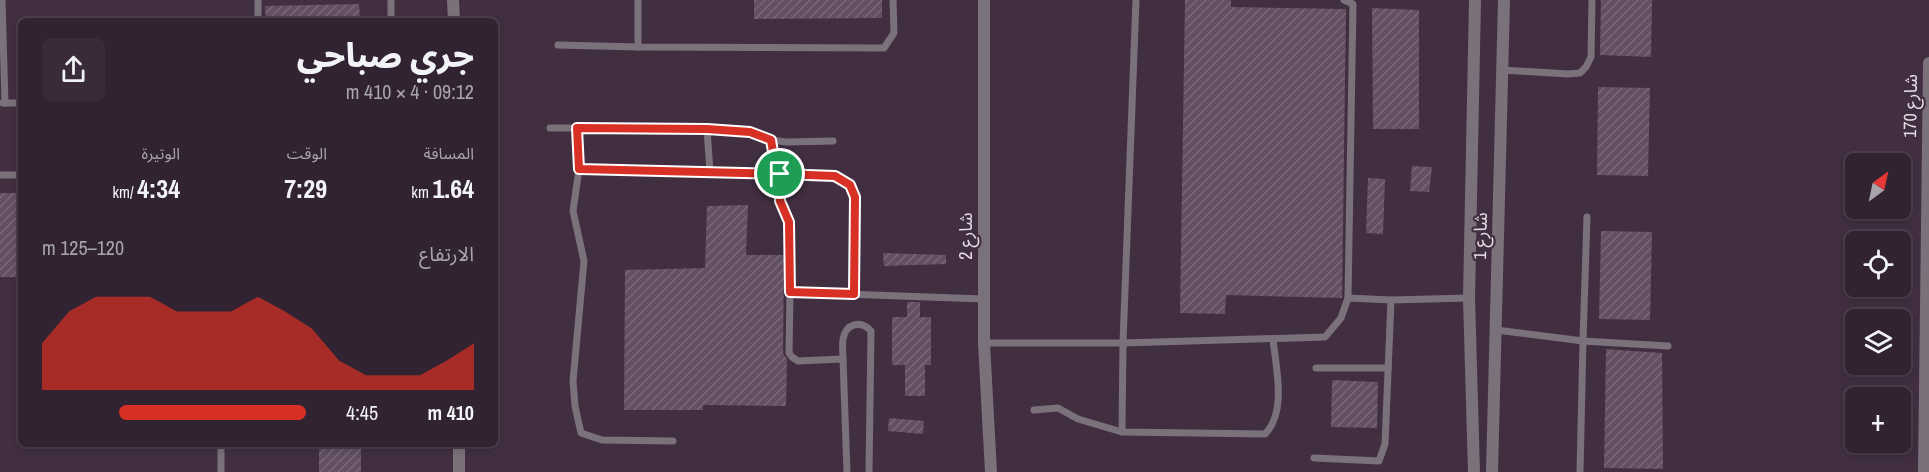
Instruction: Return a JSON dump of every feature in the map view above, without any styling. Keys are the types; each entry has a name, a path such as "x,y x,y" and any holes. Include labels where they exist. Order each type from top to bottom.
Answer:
{"street":[{"path":"453,0 454,18"},
{"name":"شارع 2","path":"984,0 983,299 991,472"},
{"name":"شارع 1","path":"1474,472 1469,298 1475,0"},
{"name":"شارع 1","path":"1492,472 1504,0"},
{"name":"شارع 170","path":"1924,472 1929,63"},
{"path":"459,447 459,472"}],"lane":[{"path":"2,0 2,103 18,103"},
{"path":"258,0 258,18"},
{"path":"391,0 391,18"},
{"path":"638,0 638,47"},
{"path":"558,45 884,48 894,33 893,0"},
{"path":"1122,432 1123,343 1136,0"},
{"path":"984,343 1123,343 1325,338 1341,318 1348,298 1353,4 1344,0"},
{"path":"1502,70 1580,73 1587,67 1591,57 1592,0"},
{"path":"550,128 707,129 750,132 771,140 786,142 833,141"},
{"path":"577,128 579,169 573,211 584,261 573,381 575,406 581,433 602,440 673,441"},
{"path":"707,129 710,172"},
{"path":"771,140 780,174 780,201 789,222 789,353 798,361 843,359"},
{"path":"579,169 835,176 850,185 855,197 854,294"},
{"path":"0,175 18,175"},
{"path":"1581,472 1587,217"},
{"path":"790,292 983,299"},
{"path":"1348,298 1391,300 1469,298"},
{"path":"1314,458 1378,461 1385,444 1391,300"},
{"path":"847,472 843,336 858,323 866,325 872,331 869,472"},
{"path":"1496,330 1583,341 1668,346"},
{"path":"1035,410 1058,408 1078,418 1122,432 1265,434 1273,425 1278,400 1273,339"},
{"path":"1316,368 1388,368"},
{"path":"221,447 221,472"}],"building":[{"path":"754,0 882,0 882,18 754,19"},
{"path":"1185,0 1231,0 1231,7 1346,9 1342,298 1226,295 1225,314 1180,313"},
{"path":"1601,0 1652,0 1651,57 1600,55"},
{"path":"359,4 360,18 266,18 265,6"},
{"path":"1372,8 1419,10 1419,129 1373,129"},
{"path":"1598,87 1650,88 1648,176 1597,175"},
{"path":"1412,166 1432,167 1429,192 1410,191"},
{"path":"1368,178 1385,179 1383,234 1366,233"},
{"path":"0,193 16,193 16,277 0,277"},
{"path":"748,205 746,255 784,255 783,353 787,359 786,406 703,405 703,410 624,410 625,270 705,268 707,206"},
{"path":"1601,231 1652,232 1650,320 1599,319"},
{"path":"883,253 946,255 946,264 884,266"},
{"path":"907,302 920,302 920,317 931,317 931,365 925,365 925,396 905,396 905,365 892,365 892,317 907,317"},
{"path":"1606,349 1662,353 1663,469 1604,468"},
{"path":"1332,380 1378,382 1377,428 1331,427"},
{"path":"889,418 924,421 923,434 888,431"},
{"path":"319,447 361,447 361,472 319,472"}],"route":[{"path":"780,174 579,169 577,128 707,129 750,132 771,140 780,174 780,201 789,222 790,292 854,294 855,197 850,185 835,176 780,174"}]}
